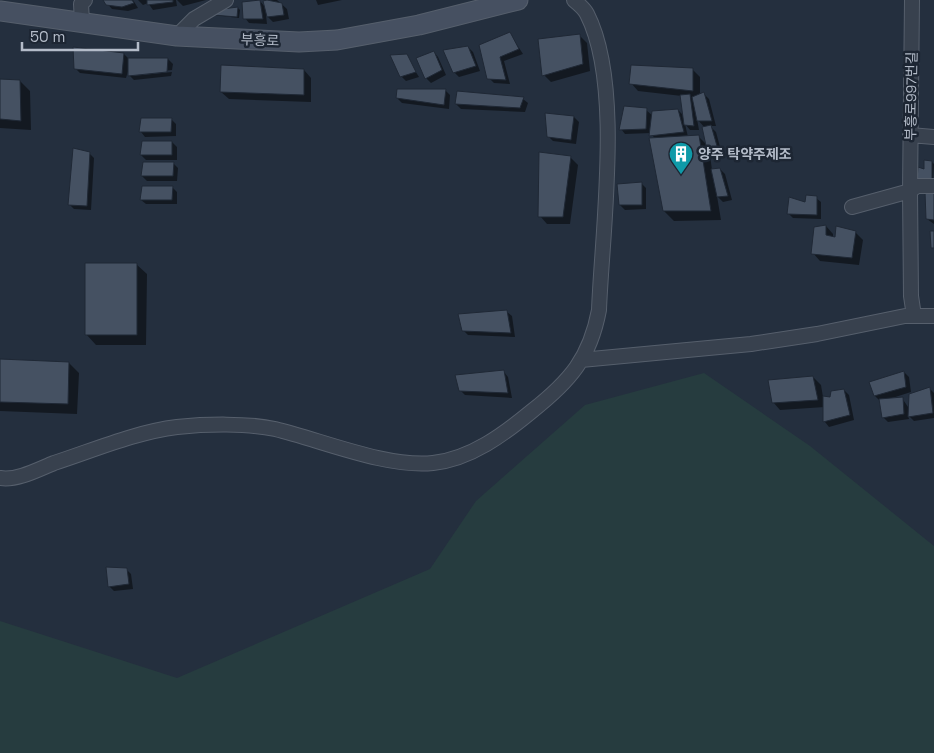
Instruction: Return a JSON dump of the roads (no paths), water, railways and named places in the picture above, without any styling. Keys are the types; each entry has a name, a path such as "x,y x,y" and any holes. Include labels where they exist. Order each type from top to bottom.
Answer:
{"main road":[{"name":"부흥로","path":"0,11 177,36 299,42 338,40 420,25 518,0"}],"street":[{"path":"82,22 81,4 85,0"},
{"path":"177,36 194,19 226,0"},
{"path":"0,478 18,476 162,429 180,427 258,426 406,462 434,463 464,455 496,439 556,392 581,360 592,336 599,310 606,174 603,67 586,12 574,0"},
{"name":"부흥로997번길","path":"912,0 910,191 911,296 914,316"},
{"path":"910,135 934,137"},
{"path":"852,208 910,191 917,186 934,186"},
{"path":"581,360 751,344 817,334 905,316 934,316"}],"place":[{"name":"양주 탁약주제조","path":"681,175"}]}
